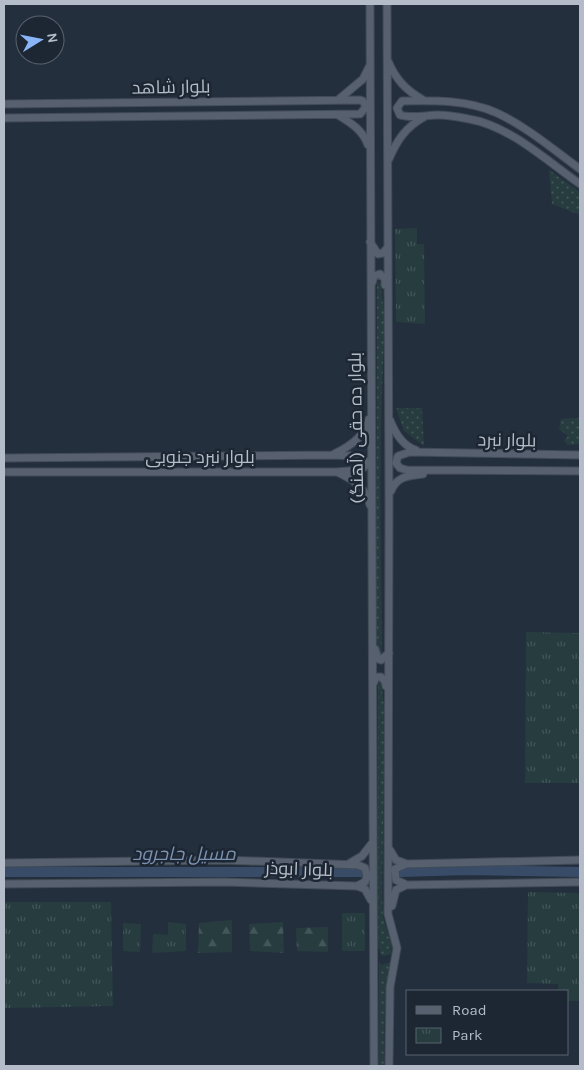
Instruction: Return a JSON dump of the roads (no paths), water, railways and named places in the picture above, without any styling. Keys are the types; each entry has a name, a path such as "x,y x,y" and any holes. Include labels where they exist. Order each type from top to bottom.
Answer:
{"main road":[{"name":"بلوار ده حقی (آهنگ)","path":"370,4 373,905"},
{"name":"بلوار ده حقی (آهنگ)","path":"387,4 390,653 388,702 388,914 392,926"},
{"path":"386,57 392,72 404,88 426,101"},
{"path":"338,100 362,79 370,65"},
{"name":"بلوار شاهد","path":"4,104 360,100 363,101 366,107 360,114 337,115 4,118"},
{"path":"580,169 496,112 472,105 426,101 402,101 397,108 400,115 407,117 426,116 470,119 492,125 513,137 580,184"},
{"path":"190,102 191,116"},
{"path":"337,115 352,123 365,136 370,151"},
{"path":"387,164 400,137 410,125 426,116"},
{"path":"370,241 378,254 383,253 388,247"},
{"path":"370,289 374,276 380,274 383,276 388,308"},
{"path":"388,404 390,421 395,433 404,443 414,450 434,454"},
{"path":"332,455 345,449 362,434 371,412"},
{"path":"434,454 405,453 398,456 396,463 400,468 407,470 441,471"},
{"name":"بلوار نبرد","path":"434,454 580,456"},
{"name":"بلوار نبرد جنوبی","path":"4,458 332,455 356,456 365,460 366,465 361,470 336,472 4,472"},
{"path":"389,504 391,491 397,480 403,477 441,471"},
{"name":"بلوار نبرد","path":"441,471 580,471"},
{"path":"336,472 350,478 365,492 372,515"},
{"path":"372,631 378,659 384,660 390,653"},
{"path":"372,684 376,677 383,677 386,684 388,702"},
{"path":"348,864 362,856 373,842"},
{"path":"388,842 396,860 406,864 580,860"},
{"name":"بلوار ابوذر","path":"4,863 232,860 348,864 365,868 367,876 365,882 357,886"},
{"path":"406,864 395,869 394,874 399,883 406,885 580,882"},
{"name":"بلوار ابوذر","path":"4,884 224,882 357,886 368,892 373,905"},
{"path":"389,1066 390,987 397,948 392,926 392,898 396,890 406,885"},
{"path":"373,905 374,1066"}],"waterway":[{"name":"مسیل جاجرود","path":"401,872 466,870 580,872"},
{"name":"مسیل جاجرود","path":"4,872 364,872"}]}
